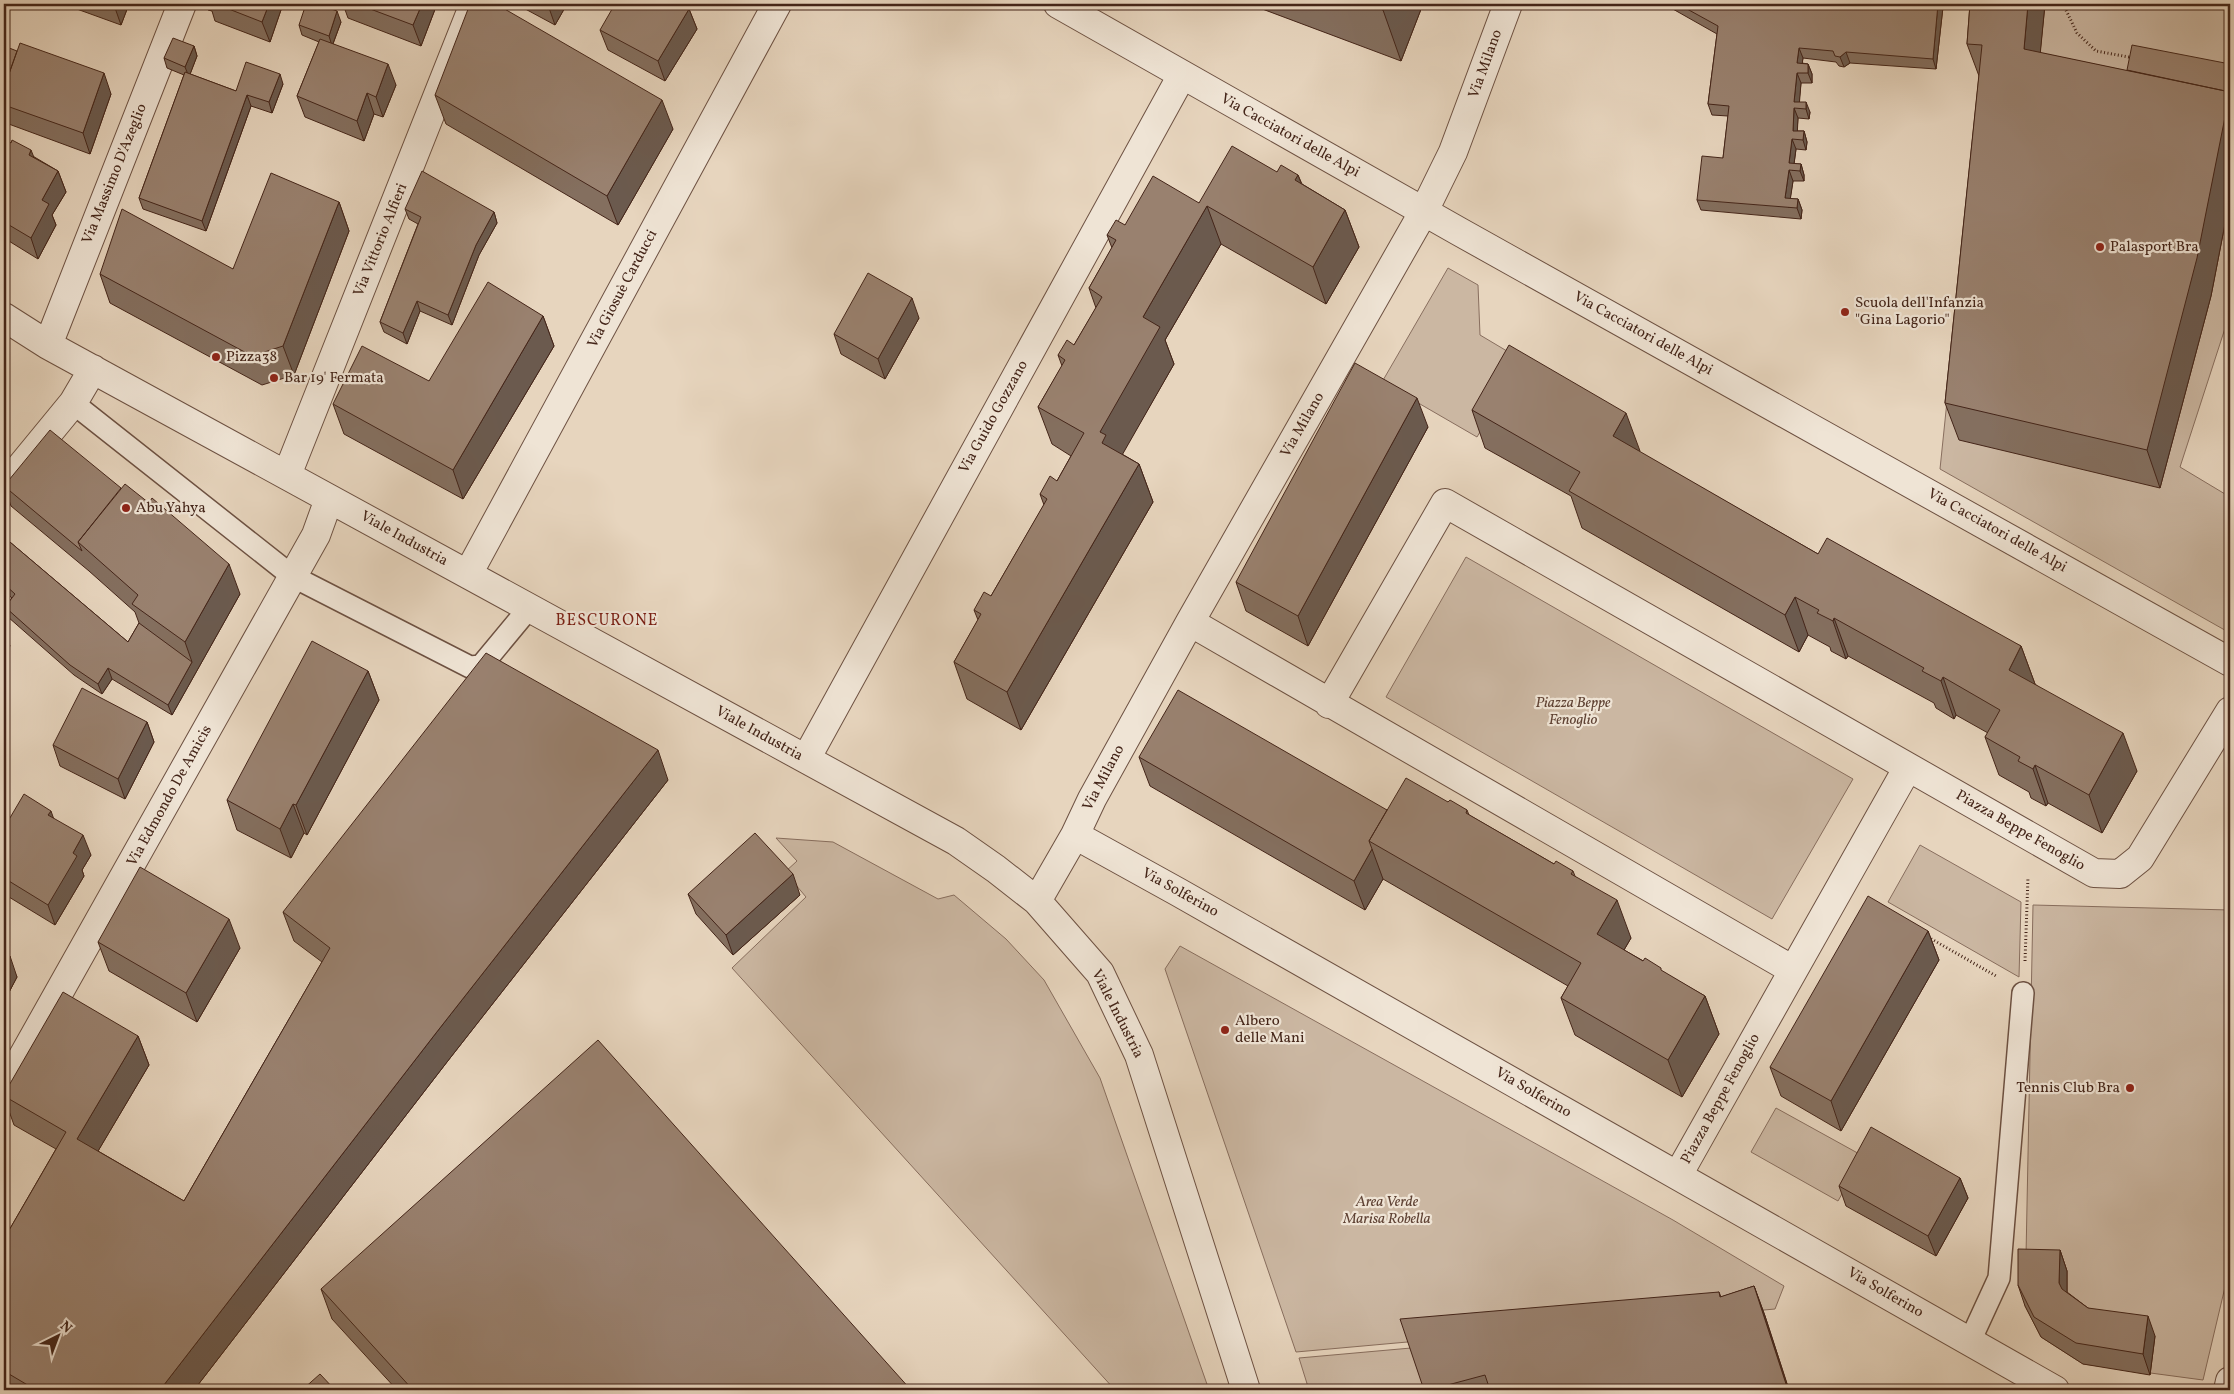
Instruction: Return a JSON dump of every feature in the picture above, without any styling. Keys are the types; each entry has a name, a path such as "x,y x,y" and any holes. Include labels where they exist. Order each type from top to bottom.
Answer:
{"street":[{"name":"Via Massimo D'Azeglio","path":"48,345 182,4"},
{"name":"Via Vittorio Alfieri","path":"287,475 474,4"},
{"name":"Via Giosuè Carducci","path":"468,574 777,4"},
{"name":"Via Cacciatori delle Alpi","path":"1058,4 2230,662"},
{"name":"Via Milano","path":"1075,835 1092,799 1190,622 1424,211 1453,152 1508,4"},
{"name":"Via Guido Gozzano","path":"806,759 1182,75"},
{"name":"Viale Industria","path":"4,317 48,345 956,841 1037,901 1100,973 1139,1055 1246,1390"},
{"path":"4,487 73,403 93,369"},
{"name":"Via Edmondo De Amicis","path":"4,1090 316,535 329,499"},
{"name":"Piazza Beppe Fenoglio","path":"1329,704 1445,503 2094,873 2120,874 2140,858 2230,711"},
{"path":"1190,622 1329,704 1793,970"},
{"name":"Piazza Beppe Fenoglio","path":"1678,1175 1908,767"},
{"path":"1037,901 1075,835"},
{"name":"Via Solferino","path":"1075,835 1678,1175 1970,1342 2044,1388"},
{"path":"2228,1390 2230,1381"}],"lane":[{"path":"73,403 292,576 470,667 481,666 529,608"},
{"path":"1970,1342 1999,1278 2023,993"}],"path":[{"path":"2063,4 2077,33 2096,51 2144,60"},
{"path":"1923,935 2023,993 2030,837"}],"green space":[{"path":"1988,4 2230,4 2229,316 2180,467 2230,497 2230,633 1940,469"},
{"path":"1448,268 1478,285 1480,335 1522,360 1477,437 1382,382"},
{"name":"Piazza Beppe Fenoglio","path":"1466,557 1853,779 1772,919 1386,697"},
{"path":"776,838 833,842 938,899 954,895 1006,939 1044,980 1100,1078 1209,1390 1115,1390 732,968 806,897 785,872 797,861"},
{"path":"1920,845 2021,902 2019,977 1888,902"},
{"name":"Tennis Club Bra","path":"2033,905 2230,910 2230,1266 2203,1380 2083,1364 2041,1337 2025,1306"},
{"name":"Area Verde Marisa Robella","path":"1180,946 1673,1220 1784,1286 1775,1309 1296,1352 1165,969"},
{"path":"1776,1108 1863,1156 1838,1201 1751,1152"},
{"path":"1411,1348 1425,1390 1309,1390 1299,1358"}],"building":[{"path":"216,4 269,4 262,22"},
{"path":"306,4 318,4 337,11 329,36 299,25"},
{"path":"357,4 422,4 413,25"},
{"path":"470,4 496,4 662,100 607,196 435,95"},
{"path":"615,4 680,4 689,9 658,61 600,30"},
{"path":"1366,4 1385,4 1383,10"},
{"path":"1678,4 1938,4 1933,59 1846,52 1840,57 1835,56 1833,51 1799,48 1797,63 1808,64 1808,73 1797,73 1794,102 1806,102 1806,109 1794,108 1793,131 1804,131 1803,140 1792,139 1789,163 1801,164 1800,171 1789,170 1785,198 1798,199 1797,208 1697,200 1702,156 1723,158 1729,106 1708,104 1718,26"},
{"name":"Palasport Bra","path":"1970,4 2028,4 2024,49 2230,92 2197,258 2147,450 1945,403 1982,45 1967,44"},
{"path":"173,38 194,46 185,67 164,58"},
{"path":"320,39 388,64 376,97 367,93 357,121 297,96"},
{"path":"20,43 104,73 83,133 4,105 4,88"},
{"path":"2132,45 2230,64 2230,92 2127,70"},
{"path":"4,46 17,51 6,82 4,82"},
{"path":"246,62 280,74 269,102 247,95 202,221 139,198 185,72 236,91"},
{"path":"4,139 11,143 12,140 31,150 29,155 58,171 42,200 49,204 31,238 4,222"},
{"path":"1232,146 1277,172 1281,165 1298,175 1295,180 1345,210 1313,267 1207,206 1143,317 1160,327 1100,432 1106,435 1102,443 1139,464 1007,692 954,662 981,614 974,610 984,592 991,596 1047,499 1040,494 1050,476 1057,481 1084,433 1038,407 1065,360 1058,355 1067,340 1074,345 1102,297 1089,288 1116,240 1107,235 1116,220 1125,225 1153,176 1199,203"},
{"path":"422,171 494,212 476,245 448,315 417,301 403,333 380,322 421,217 405,209"},
{"path":"271,173 339,202 283,346 252,356 100,274 122,209 233,269"},
{"path":"868,273 912,298 878,359 834,334"},
{"path":"488,282 543,316 453,470 333,404 362,346 429,381"},
{"path":"1509,345 1626,413 1613,436 1818,554 1827,538 2021,646 2009,670 2123,733 2089,795 2035,765 2033,769 2018,761 2020,757 1985,737 2000,710 1943,677 1941,681 1922,671 1924,668 1834,618 1833,621 1817,613 1819,610 1795,597 1785,615 1569,491 1580,472 1472,410"},
{"path":"1355,363 1417,398 1298,616 1236,582"},
{"path":"50,430 121,488 78,542 82,551 4,486"},
{"path":"125,484 149,503 152,498 229,564 185,642 132,604 138,595 78,542"},
{"path":"4,537 128,642 139,623 192,662 168,705 108,668 98,684 70,665 5,607 15,594 4,584"},
{"path":"312,641 368,671 296,805 293,804 280,829 227,800"},
{"path":"486,653 658,750 160,1390 36,1390 4,1371 4,1239 66,1132 4,1096 4,1094 63,992 138,1036 77,1139 184,1201 330,948 283,912"},
{"path":"82,688 147,722 118,779 53,745"},
{"path":"1178,690 1387,810 1369,841 1372,849 1354,881 1139,757"},
{"path":"1406,778 1448,802 1450,800 1467,810 1466,813 1554,864 1556,861 1573,871 1571,874 1617,900 1597,934 1643,961 1645,958 1661,968 1661,970 1705,996 1668,1060 1561,998 1581,963 1369,841"},
{"path":"24,794 51,811 48,815 83,835 73,853 77,856 48,905 4,878 4,828"},
{"path":"755,833 793,874 726,935 688,894"},
{"path":"140,867 229,919 186,993 98,942"},
{"path":"1868,896 1928,931 1831,1101 1770,1067"},
{"path":"4,953 10,956 4,968"},
{"path":"598,1040 911,1390 413,1390 321,1289"},
{"path":"1871,1127 1960,1178 1928,1236 1839,1186"},
{"path":"2018,1249 2060,1250 2059,1283 2062,1289 2088,1308 2148,1316 2143,1354 2076,1343 2034,1317 2018,1285"},
{"path":"1754,1286 1788,1390 1490,1390 1485,1375 1424,1390 1400,1319 1719,1292 1720,1297"},
{"path":"320,1374 335,1390 302,1390"}],"place":[{"name":"Palasport Bra","path":"2100,247"},
{"name":"Scuola dell'Infanzia \"Gina Lagorio\"","path":"1845,312"},
{"name":"Pizza38","path":"216,357"},
{"name":"Bar 19' Fermata","path":"274,378"},
{"name":"Abu Yahya","path":"126,508"},
{"name":"Albero delle Mani","path":"1225,1030"},
{"name":"Tennis Club Bra","path":"2130,1088"}],"district":[{"name":"BESCURONE","path":"607,621"}]}
